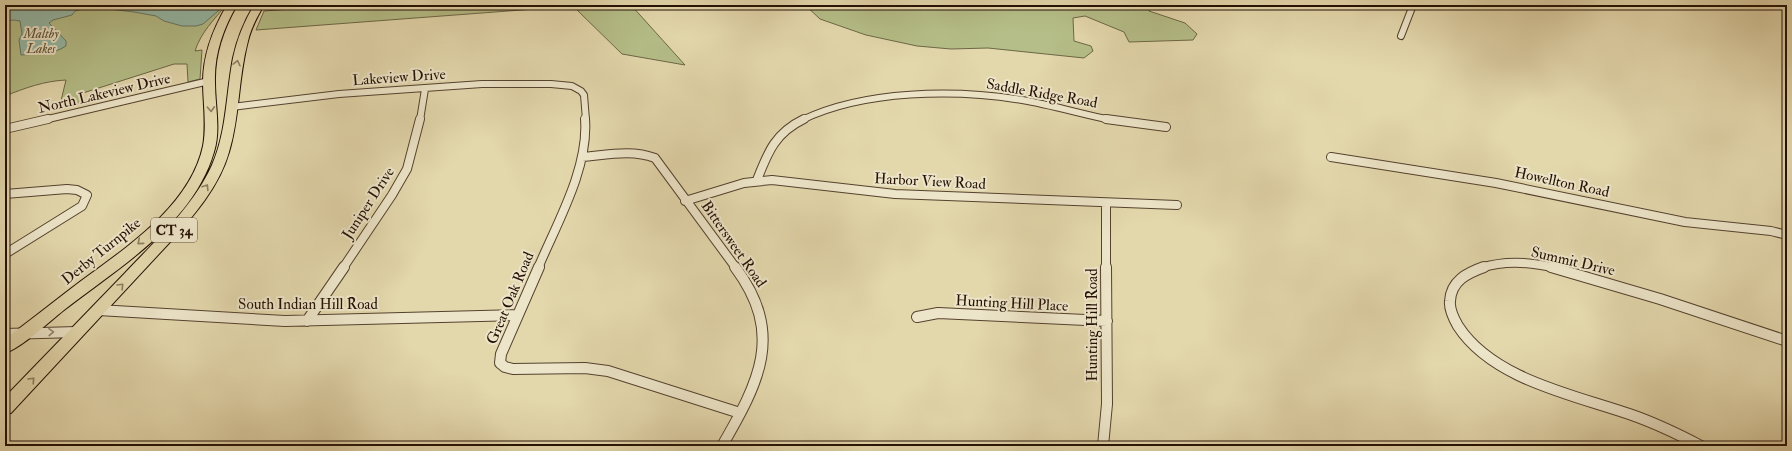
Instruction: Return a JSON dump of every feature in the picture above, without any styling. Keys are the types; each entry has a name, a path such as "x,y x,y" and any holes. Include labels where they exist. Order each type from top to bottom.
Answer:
{"highway":[{"name":"Derby Turnpike","path":"5,347 106,271 149,234 186,194 197,178 208,151 212,126 209,81 211,51 218,30 232,5"},
{"name":"CT 34","path":"5,408 187,215 216,172 223,152 232,106 235,73 240,46 251,17 259,5"}],"street":[{"path":"1401,36 1413,5"},
{"name":"North Lakeview Drive","path":"5,129 209,81"},
{"name":"Lakeview Drive","path":"232,106 339,94 482,84 524,83 568,86"},
{"name":"Great Oak Road","path":"568,86 578,89 584,95 586,127 582,157 571,192 517,315 500,357 500,363 505,367 518,369 585,368 608,371 740,413"},
{"name":"Juniper Drive","path":"307,321 392,195 407,169 418,131 425,89"},
{"name":"Saddle Ridge Road","path":"757,180 770,146 783,132 802,119 830,109 861,101 904,94 969,94 1023,100 1112,120 1166,127"},
{"name":"Bittersweet Road","path":"582,157 628,154 651,156 658,162 685,201 744,279 753,294 762,330 760,365 757,379 722,446"},
{"name":"Howellton Road","path":"1331,157 1496,183 1685,222 1771,231 1787,235"},
{"name":"Harbor View Road","path":"685,201 757,180 772,180 895,194 1177,205"},
{"path":"5,194 68,189 77,190 87,195 82,206 5,254"},
{"name":"Hunting Hill Road","path":"1103,446 1107,404 1106,203"},
{"name":"Summit Drive","path":"1701,446 1670,430 1610,407 1540,385 1521,377 1494,361 1466,337 1453,317 1450,308 1450,295 1453,284 1460,278 1489,265 1507,263 1529,264 1562,270 1609,284 1702,312 1787,341"},
{"name":"South Indian Hill Road","path":"98,310 284,321 517,315"},
{"name":"Hunting Hill Place","path":"916,317 938,313 1107,321"},
{"path":"5,334 77,332"}],"green space":[{"name":"Maltby Lakes","path":"5,5 226,5 204,32 195,51 202,50 200,79 188,82 187,64 174,64 83,93 79,103 59,109 66,80 42,83 5,96"},
{"path":"347,5 631,5 685,65 622,54 576,9 548,8 256,30 264,11"},
{"path":"805,5 1150,5 1149,11 1185,23 1197,34 1193,40 1129,42 1124,32 1085,16 1073,18 1074,41 1091,46 1093,51 1084,58 988,48 951,49 917,46 866,35 820,19"}],"shaded area":[{"path":"5,5 225,5 203,24 196,26 182,26 164,21 156,16 134,12 87,8 75,11 72,15 53,20 49,23 66,41 66,46 50,53 21,55 19,40 22,34 20,21 5,21"}]}
